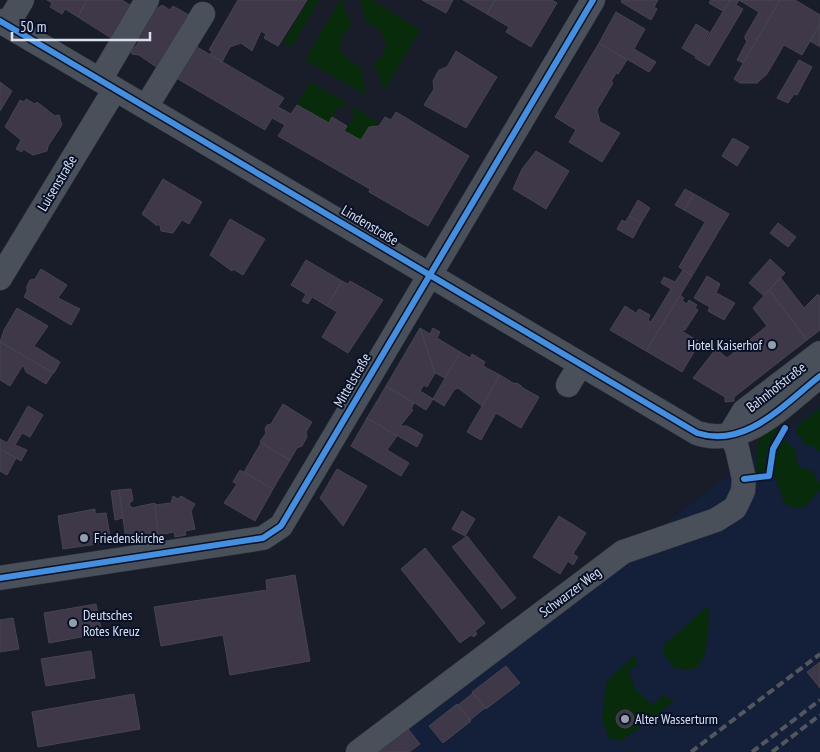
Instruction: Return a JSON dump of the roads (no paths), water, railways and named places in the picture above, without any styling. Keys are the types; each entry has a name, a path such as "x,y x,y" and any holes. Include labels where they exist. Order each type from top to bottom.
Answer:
{"street":[{"path":"4,23 22,0"},
{"name":"Luisenstraße","path":"0,278 107,84 147,0"},
{"name":"Mittelstraße","path":"0,578 263,538 282,526 428,275 593,0"},
{"path":"146,107 203,14"},
{"name":"Lindenstraße","path":"4,23 580,365 697,432 710,437 730,434"},
{"name":"Bahnhofstraße","path":"730,434 744,411 820,353"},
{"path":"568,386 580,365"},
{"name":"Bahnhofstraße","path":"730,434 749,430 760,424 820,376"},
{"name":"Schwarzer Weg","path":"358,752 623,552 716,520 735,508 743,491 744,479 737,448 730,434"}],"railway":[{"path":"691,752 820,654"},
{"path":"752,752 820,700"},
{"path":"772,752 820,715"}],"place":[{"name":"Hotel Kaiserhof","path":"772,345"},
{"name":"Friedenskirche","path":"84,538"},
{"name":"Deutsches Rotes Kreuz","path":"73,623"},
{"name":"Alter Wasserturm","path":"625,719"}]}
